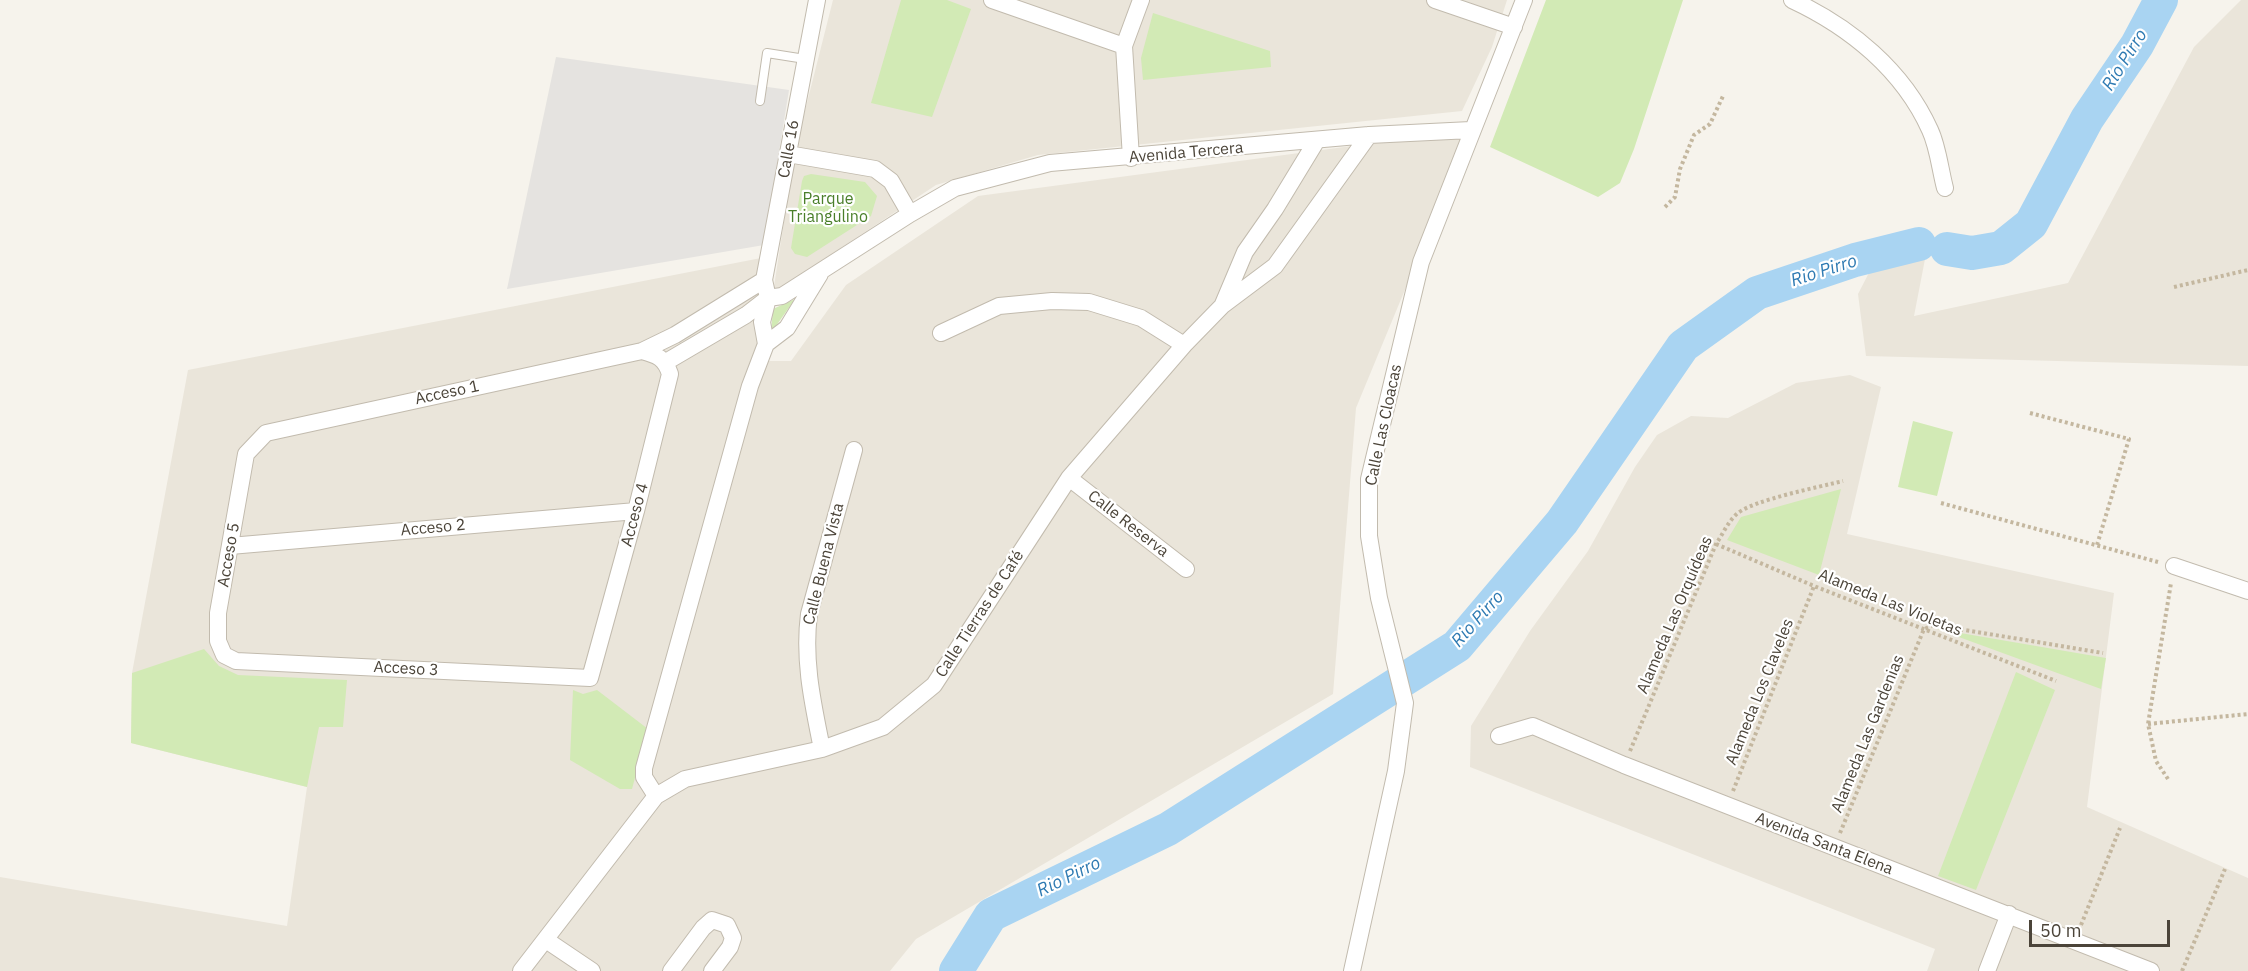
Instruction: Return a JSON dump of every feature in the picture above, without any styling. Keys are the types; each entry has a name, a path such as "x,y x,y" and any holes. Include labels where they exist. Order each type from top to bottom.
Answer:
{"street":[{"name":"Calle 16","path":"768,298 764,280 817,0"},
{"path":"992,0 1124,46"},
{"path":"1131,158 1124,46 1141,0"},
{"path":"1435,0 1514,27"},
{"name":"Calle Las Cloacas","path":"1352,971 1396,771 1405,703 1379,598 1369,536 1369,479 1421,262 1524,0"},
{"path":"1792,0 1819,13 1856,37 1890,70 1914,102 1930,131 1945,188"},
{"name":"Avenida Tercera","path":"655,356 746,315 768,298 782,296 955,188 1050,163 1131,158 1369,135 1471,130"},
{"name":"Calle Tierras de Café","path":"521,971 656,796 686,779 822,749 883,727 934,685 1069,478 1184,345 1223,305 1275,266 1369,135"},
{"name":"Calle Tierras de Café","path":"1223,305 1245,252 1275,210 1317,140"},
{"path":"788,154 875,169 891,181 910,214"},
{"path":"766,344 787,328 824,268"},
{"path":"655,356 675,335 764,280"},
{"path":"656,796 644,777 644,768 750,386 766,344 762,322 768,298"},
{"path":"941,333 999,306 1052,301 1089,302 1141,318 1184,345"},
{"name":"Acceso 1","path":"246,454 266,433 655,356"},
{"name":"Acceso 4","path":"590,678 636,511 670,374 655,356"},
{"name":"Calle Buena Vista","path":"822,749 809,686 806,641 809,614 854,450"},
{"name":"Acceso 5","path":"224,655 218,641 218,613 246,454"},
{"name":"Calle Reserva","path":"1069,478 1186,569"},
{"name":"Acceso 2","path":"230,546 636,511"},
{"path":"2174,566 2248,591"},
{"name":"Acceso 3","path":"224,655 236,661 590,678"},
{"name":"Avenida Santa Elena","path":"1499,736 1533,726 1727,806 2151,971"},
{"path":"1987,971 2009,914"},
{"path":"671,971 703,928 712,920 727,926 733,938 730,947 712,971"},
{"path":"546,940 592,971"}],"lane":[{"path":"760,101 767,54 805,59"}],"path":[{"path":"1665,207 1675,197 1680,169 1694,135 1710,124 1723,96"},
{"path":"2174,287 2248,270"},
{"path":"2030,413 2129,439 2097,545"},
{"name":"Alameda Las Orquídeas","path":"1624,765 1716,544 1739,512 1843,481"},
{"path":"1941,503 2174,566 2148,724 2156,761 2168,779"},
{"name":"Alameda Las Violetas","path":"1716,544 1815,586 2056,681"},
{"name":"Alameda Los Claveles","path":"1727,806 1815,586"},
{"path":"1924,629 1935,625 2103,653"},
{"name":"Alameda Las Gardenias","path":"1834,848 1924,629"},
{"path":"2148,724 2248,714"},
{"path":"2075,940 2120,828"},
{"path":"2182,971 2225,869"}],"shaded area":[{"path":"833,0 1507,0 1492,47 1462,111 1038,155 936,185 773,293 795,150"},
{"path":"2241,0 2248,0 2248,366 1866,356 1858,294 1873,265 1926,254 1914,316 2068,283 2194,47"},
{"path":"556,57 789,90 764,245 507,289"},
{"path":"1471,130 1356,408 1333,694 916,939 890,971 0,971 0,877 287,926 307,787 131,743 132,673 188,370 761,258 757,361 791,361 846,285 978,196"},
{"path":"1850,375 1881,387 1847,534 2114,593 2087,807 2248,878 2248,971 1927,971 1935,949 1470,767 1471,726 1530,631 1588,551 1635,467 1657,435 1691,416 1728,418 1796,383"}],"green space":[{"path":"901,0 947,0 971,9 932,117 871,103"},
{"path":"1546,0 1683,0 1634,149 1620,183 1598,197 1490,147"},
{"path":"1153,13 1270,51 1271,67 1143,80 1141,58"},
{"name":"Parque Triangulino","path":"811,174 865,182 877,196 871,216 807,257 795,254 791,248 802,181 804,176"},
{"path":"795,299 771,333 773,309"},
{"path":"1913,421 1953,432 1937,496 1898,487"},
{"path":"1841,489 1819,575 1727,540 1741,517"},
{"path":"1937,629 2106,658 2101,689"},
{"path":"204,649 219,666 238,675 347,680 343,727 319,727 307,787 131,743 132,673"},
{"path":"2016,672 2055,690 1976,890 1938,876"},
{"path":"573,690 583,694 597,690 648,729 632,789 620,789 570,760"}],"waterway":[{"name":"Rio Pirro","path":"1947,249 1972,253 2001,248 2031,224 2087,119 2137,45 2161,0"},
{"name":"Rio Pirro","path":"956,971 991,915 1168,829 1457,646 1562,522 1683,346 1757,293 1855,260 1919,244"}],"water label":[{"name":"Río Pirro","path":"2125,60"}]}
